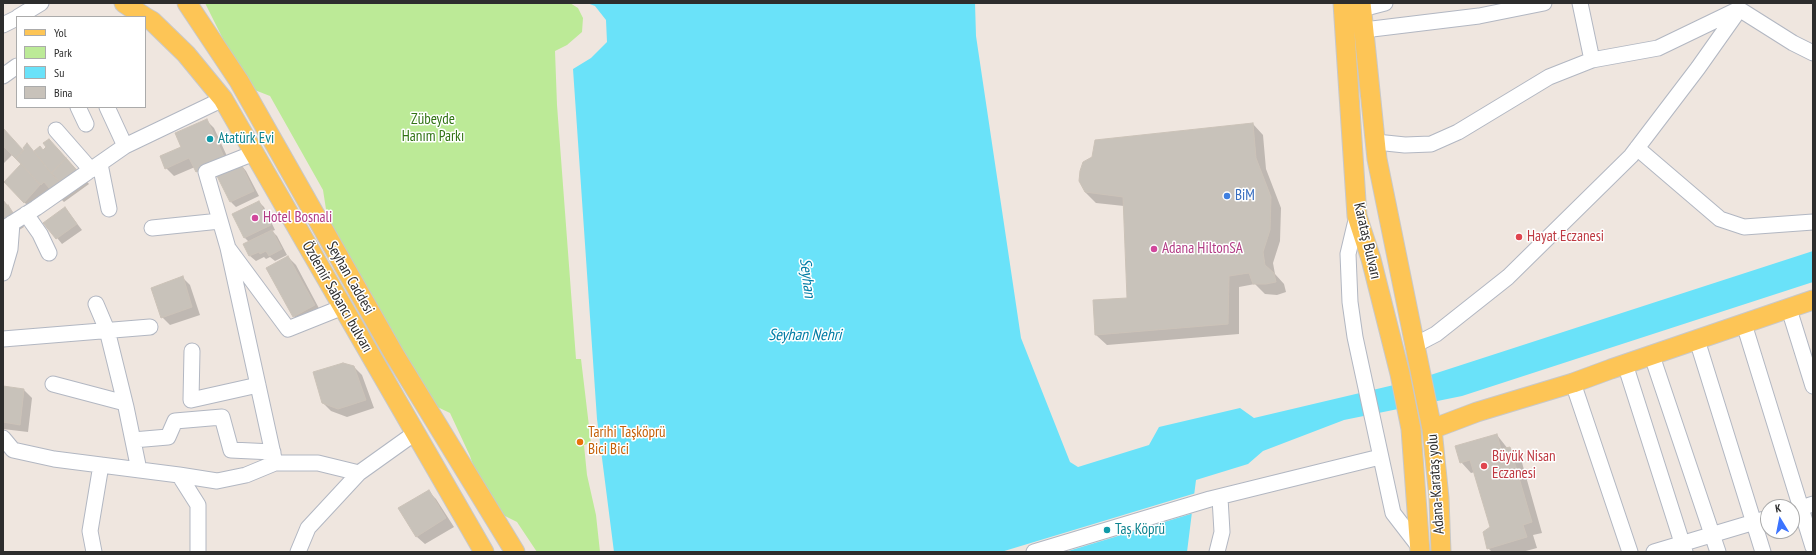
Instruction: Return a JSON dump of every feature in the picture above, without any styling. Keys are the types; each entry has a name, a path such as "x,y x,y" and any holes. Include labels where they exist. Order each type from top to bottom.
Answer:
{"main road":[{"name":"Özdemir Sabancı bulvarı","path":"124,3 144,16"},
{"path":"147,18 148,3"},
{"name":"Seyhan Caddesi","path":"187,3 239,81 394,354 515,552"},
{"name":"Karataş Bulvarı","path":"1343,3 1358,216 1371,259 1400,374 1411,429"},
{"name":"Karataş Bulvarı","path":"1362,6 1377,159 1431,423"},
{"name":"Özdemir Sabancı bulvarı","path":"147,18 186,54 223,99 484,552"},
{"path":"1431,423 1477,412 1573,383 1813,300"},
{"name":"Adana-Karataş yolu","path":"1431,423 1439,498 1441,552"},
{"name":"Adana-Karataş yolu","path":"1411,429 1420,550"}],"street":[{"path":"1362,6 1385,3"},
{"path":"1364,30 1479,16 1544,3"},
{"path":"1580,3 1592,60"},
{"path":"1376,142 1405,145 1431,144 1458,132 1549,77 1592,60 1658,48 1742,6"},
{"path":"1742,6 1793,44 1813,53"},
{"path":"1415,345 1436,334 1508,277 1631,156 1698,68 1742,6"},
{"path":"3,25 16,19"},
{"path":"3,76 16,67"},
{"path":"3,273 10,249 8,226 125,146 223,99"},
{"path":"78,108 86,124"},
{"path":"107,108 125,146"},
{"path":"56,130 95,167 109,209"},
{"path":"1637,148 1720,219 1744,227 1813,222"},
{"path":"254,153 206,172 228,248 274,457"},
{"path":"26,214 40,234 49,253"},
{"path":"1358,216 1348,254 1350,302 1355,337 1393,513 1420,550"},
{"path":"152,228 220,221"},
{"path":"228,248 288,328 343,308"},
{"path":"96,304 107,330 125,403 139,470"},
{"path":"1789,309 1813,386"},
{"path":"1744,324 1813,547"},
{"path":"3,339 150,327"},
{"path":"1697,340 1763,552"},
{"path":"192,351 191,400 258,385"},
{"path":"1652,356 1718,552"},
{"path":"1625,364 1684,548"},
{"path":"1573,383 1630,552"},
{"path":"53,384 125,403"},
{"path":"133,440 168,437 175,421 222,417 231,450 318,463 359,473"},
{"path":"298,552 308,528 359,473 415,433"},
{"path":"3,438 13,450 54,459 217,481 246,475 274,457"},
{"path":"1034,552 1215,498 1334,467 1380,457"},
{"path":"94,552 90,531 101,465"},
{"path":"179,476 198,505 198,552"},
{"path":"1215,498 1222,532 1217,552"},
{"path":"1654,552 1684,548 1712,534 1760,520"}],"green space":[{"name":"Zübeyde Hanım Parkı","path":"205,3 570,3 578,8 583,18 582,32 567,45 555,51 557,105 576,359 581,359 591,443 584,445 587,475 596,515 600,552 537,552 517,522 501,514 474,468 450,413 429,403 328,222 323,190 270,96 247,87"}],"water":[{"name":"Seyhan Nehri","path":"587,3 975,3 976,36 1021,338 1070,462 1078,467 1149,445 1159,427 1240,408 1254,418 1415,380 1813,251 1813,282 1462,396 1344,420 1263,451 1248,464 1196,480 1187,552 614,552 597,419 573,69 591,58 607,42 606,20 595,6"}],"pier":[{"name":"Taș Köprü","path":"1196,493 1194,513 1065,552 1001,552"}],"building":[{"path":"207,119 225,159 196,172 189,158 165,169 160,156 181,147 175,133"},
{"path":"1253,123 1256,158 1271,197 1270,230 1263,252 1265,265 1274,273 1276,282 1253,284 1249,273 1229,276 1228,324 1095,335 1093,300 1127,298 1123,197 1085,192 1079,181 1083,162 1092,157 1095,140"},
{"path":"3,128 23,150 16,159 4,147 3,148"},
{"path":"49,139 66,158 51,173 34,151 40,146 43,150 46,147 43,143"},
{"path":"27,143 63,188 55,195 44,182 41,185 16,159 24,150 23,148"},
{"path":"66,158 81,175 64,188 52,173"},
{"path":"21,164 40,185 24,203 4,182"},
{"path":"241,164 254,191 230,202 217,176"},
{"path":"3,200 7,205 3,208"},
{"path":"259,201 271,225 244,238 232,214"},
{"path":"8,205 17,219 3,228 3,208"},
{"path":"65,207 77,224 56,239 43,223"},
{"path":"272,230 282,249 269,256 266,251 249,256 243,244"},
{"path":"288,256 315,305 293,317 266,268"},
{"path":"183,276 192,307 161,318 151,288"},
{"path":"343,363 354,366 366,400 338,409 322,403 313,372"},
{"path":"3,386 24,389 20,425 3,422"},
{"path":"1497,434 1501,449 1510,447 1532,522 1523,525 1527,537 1487,549 1483,532 1490,527 1470,460 1460,463 1455,446"},
{"path":"429,490 446,518 416,537 398,508"}],"place":[{"name":"Atatürk Evi","path":"210,139"},
{"name":"BiM","path":"1227,196"},
{"name":"Hotel Bosnali","path":"255,218"},
{"name":"Hayat Eczanesi","path":"1519,237"},
{"name":"Adana HiltonSA","path":"1154,249"},
{"name":"Tarihi Taşköprü Bici Bici","path":"580,442"},
{"name":"Büyük Nisan Eczanesi","path":"1484,466"},
{"name":"Taș Köprü","path":"1107,530"}],"water label":[{"name":"Seyhan","path":"807,278"}]}
